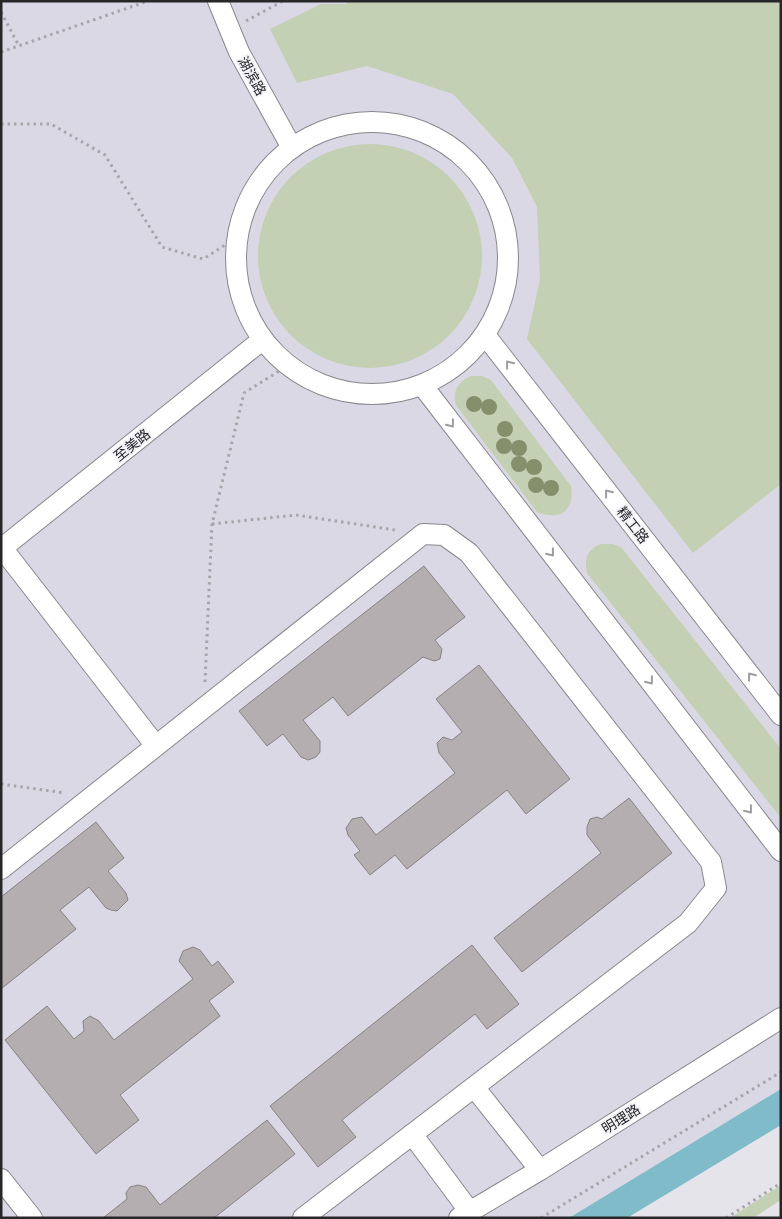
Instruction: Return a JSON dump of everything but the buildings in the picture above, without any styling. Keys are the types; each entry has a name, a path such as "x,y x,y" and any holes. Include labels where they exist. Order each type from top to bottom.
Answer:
{"street":[{"name":"湖滨路","path":"218,1 239,52 292,148"},
{"path":"363,122 401,124 437,137 468,160 491,190 505,225 509,263 502,300 486,335 468,356 454,367 422,385 387,394 352,394 318,384 287,366 262,340 245,309 236,274 236,238 247,203 266,172 292,148 325,130 363,122"},
{"name":"精工路","path":"486,335 781,715"},
{"name":"至美路","path":"2,549 262,340"},
{"path":"422,385 781,851"},
{"path":"1,869 423,534 444,535 469,553 711,862 716,888 688,923 303,1218"},
{"path":"2,549 156,746"},
{"name":"明理路","path":"464,1215 540,1170 781,1018"},
{"path":"474,1087 540,1170"},
{"path":"412,1134 464,1215"},
{"path":"1,1178 32,1218"}],"path":[{"path":"1,52 148,1"},
{"path":"230,30 283,1"},
{"path":"1,12 20,46"},
{"path":"1,124 50,124 105,155 162,247 203,259 236,238"},
{"path":"204,708 212,524 244,393 287,366"},
{"path":"212,524 296,515 423,534"},
{"path":"1,784 93,796"},
{"path":"541,1218 781,1072"},
{"path":"726,1218 781,1183"}],"shaded area":[{"path":"1,1 781,1 781,1101 594,1218 1,1218"}],"green space":[{"path":"348,1 781,1 781,484 693,553 527,339 540,279 537,207 512,158 453,94 367,66 297,83 270,29 321,4 346,4"},
{"path":"370,144 402,149 413,153 432,163 449,177 463,194 473,213 477,224 482,256 477,288 473,299 463,318 449,335 432,349 413,359 402,363 370,368 338,363 327,359 308,349 291,335 277,318 267,299 263,288 258,256 263,224 267,213 277,194 291,177 308,163 327,153 338,149"},
{"path":"471,376 482,376 491,380 571,486 571,502 564,512 553,515 537,512 458,408 455,399 456,389 462,381"},
{"path":"601,544 612,544 621,547 781,749 781,818 587,573 586,559 592,549"},
{"path":"781,1185 781,1200 753,1218 730,1218"}],"water":[{"path":"781,1089 781,1125 627,1218 569,1218"}]}
